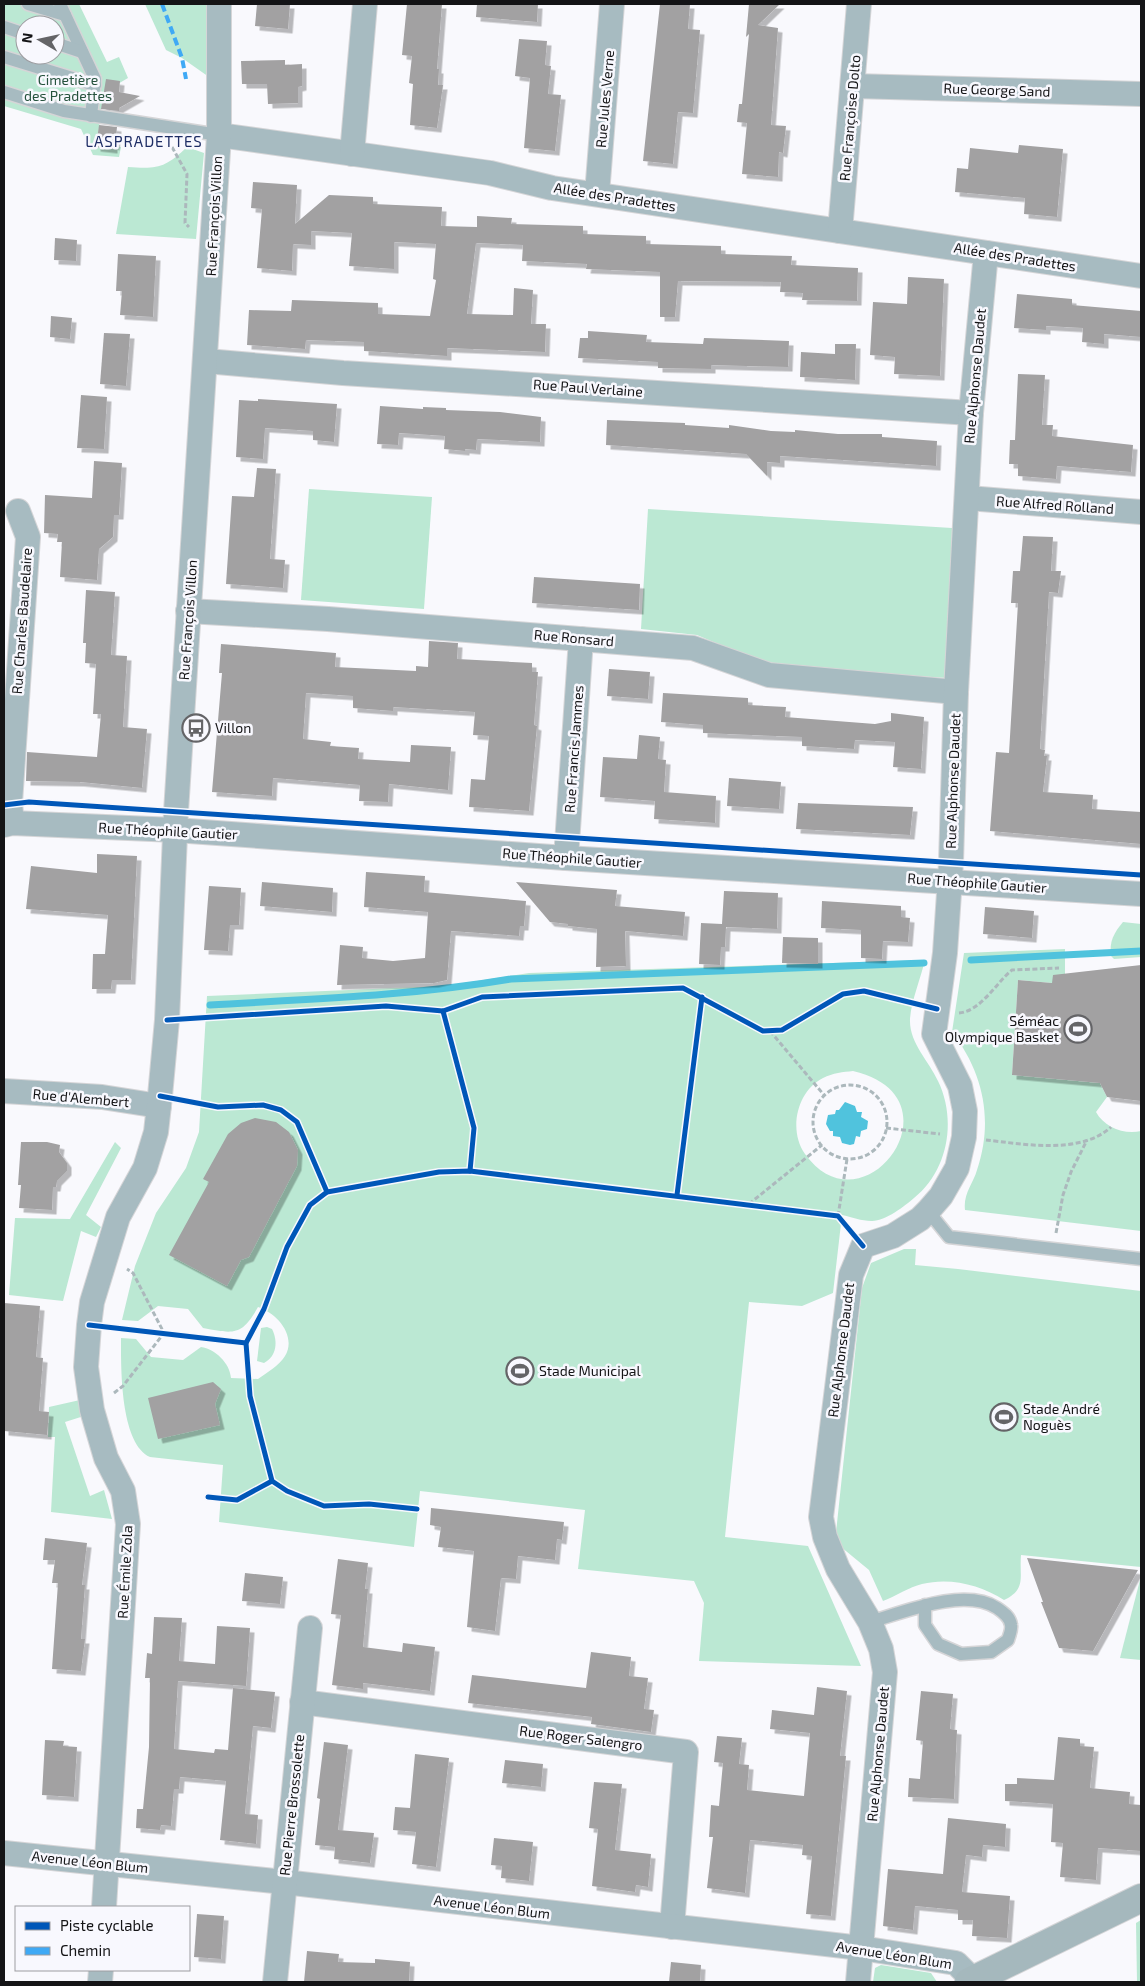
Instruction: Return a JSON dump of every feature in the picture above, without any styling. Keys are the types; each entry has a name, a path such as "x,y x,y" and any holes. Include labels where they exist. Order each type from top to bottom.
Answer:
{"street":[{"path":"219,4 219,135"},
{"path":"352,154 365,4"},
{"name":"Rue Jules Verne","path":"597,194 612,4"},
{"name":"Rue Françoise Dolto","path":"840,231 859,4"},
{"name":"Rue George Sand","path":"853,86 1141,94"},
{"name":"Allée des Pradettes","path":"219,135 490,173 552,188 1141,276"},
{"name":"Rue François Villon","path":"159,1106 167,1020 174,830 206,361 219,135"},
{"name":"Rue Alphonse Daudet","path":"858,1982 885,1672 881,1649 870,1622 838,1569 825,1537 821,1517 851,1275 863,1246 893,1236 920,1219 941,1196 957,1168 964,1137 965,1112 960,1086 934,1034 936,1009 944,972 956,692 968,498 971,413 986,253"},
{"name":"Rue Paul Verlaine","path":"206,361 343,373 971,413"},
{"name":"Rue Alfred Rolland","path":"968,498 1141,512"},
{"name":"Rue Charles Baudelaire","path":"8,824 28,538 18,511"},
{"name":"Rue Ronsard","path":"188,610 693,648 769,675 956,692"},
{"name":"Rue Francis Jammes","path":"566,858 581,639"},
{"name":"Rue Théophile Gautier","path":"8,824 174,830 566,858 1141,894"},
{"name":"Rue d'Alembert","path":"4,1092 102,1097 159,1106"},
{"name":"Rue Émile Zola","path":"104,1906 128,1524 123,1491 106,1458 92,1410 86,1367 92,1302 118,1217 145,1168 156,1132 159,1106"},
{"name":"Rue Pierre Brossolette","path":"275,1982 310,1628"},
{"name":"Rue Roger Salengro","path":"302,1702 686,1752 672,1927"},
{"name":"Avenue Léon Blum","path":"4,1853 284,1882 861,1948 956,1962 971,1981"},
{"path":"971,1981 1141,1898"}],"lane":[{"path":"28,4 62,10 95,79 91,116"},
{"path":"65,46 82,52"},
{"path":"4,57 95,85"},
{"path":"4,92 64,111 161,128 219,135"},
{"path":"928,1211 949,1237 1141,1259"},
{"path":"870,1622 924,1606 957,1600 990,1604 1005,1613 1011,1626 1008,1640 991,1652 961,1654 938,1644 925,1625 924,1606"}],"path":[{"path":"161,128 187,174 185,223 212,251"},
{"path":"936,1009 960,1014 967,1012 1012,970 1059,968"},
{"path":"770,1031 824,1095"},
{"path":"840,1086 859,1086 874,1094 882,1104 886,1117 886,1128 881,1142 873,1151 864,1156 847,1159 830,1154 817,1140 813,1126 815,1110 824,1095 840,1086"},
{"path":"886,1128 1045,1146 1101,1136 1111,1127"},
{"path":"1054,1249 1063,1195 1071,1172 1087,1139"},
{"path":"749,1204 822,1145"},
{"path":"838,1216 847,1159"},
{"path":"92,1410 123,1386 164,1333 154,1309 133,1273 105,1257"}],"green space":[{"name":"Cimetière des Pradettes","path":"4,4 79,4 107,62 119,57 128,78 116,85 113,91 104,90 97,142 121,147 119,157 93,155 81,129 4,106"},
{"path":"145,4 207,4 209,77 182,58 166,50"},
{"path":"187,147 204,153 196,239 116,234 128,167 147,168 160,166 173,159"},
{"path":"309,489 432,497 424,609 301,600"},
{"path":"648,509 952,528 948,678 772,667 697,635 641,629"},
{"path":"1123,922 1141,924 1141,957 1114,959 1111,956 1113,938"},
{"path":"1065,949 1065,974 1052,983 1018,980 1012,1075 1100,1083 1107,1097 1096,1112 1104,1122 1121,1131 1141,1131 1141,1231 965,1210 965,1199 982,1151 985,1115 978,1080 963,1047 952,1032 964,953"},
{"path":"925,960 912,1005 910,1019 916,1044 938,1081 944,1096 948,1128 942,1159 926,1187 894,1213 876,1221 860,1220 842,1215 833,1293 802,1306 749,1302 725,1537 808,1546 861,1666 699,1661 704,1603 694,1581 578,1569 585,1510 420,1491 414,1547 219,1522 223,1465 150,1457 140,1449 133,1437 124,1404 121,1338 136,1339 151,1357 183,1360 201,1347 206,1348 225,1362 231,1378 258,1379 280,1363 288,1348 289,1341 283,1326 272,1314 258,1307 242,1328 230,1332 203,1328 188,1309 158,1306 138,1321 122,1320 135,1266 156,1213 186,1168 199,1132 207,996 444,986 529,973","holes":["853,1071 886,1085 901,1106 903,1130 893,1153 876,1171 853,1179 829,1175 805,1154 800,1144 796,1123 801,1101 814,1084 834,1074"]},
{"path":"115,1142 121,1148 86,1215 101,1227 96,1237 81,1231 63,1301 9,1295 15,1218 70,1219"},
{"name":"Stade André Noguès","path":"904,1249 916,1249 915,1265 1141,1291 1141,1567 1021,1555 1019,1587 1011,1596 1004,1600 975,1586 943,1581 917,1585 883,1601 869,1570 835,1542 862,1288 871,1263"},
{"path":"267,1327 272,1329 276,1343 272,1356 264,1363 257,1361 261,1328"},
{"path":"80,1400 84,1416 65,1422 90,1496 104,1490 112,1519 51,1512 55,1437 48,1437 49,1407"},
{"path":"1141,1576 1141,1660 1120,1658"},
{"path":"1141,1920 1141,1982 1137,1982 1136,1923"},
{"path":"881,1965 931,1973 937,1982 873,1982 875,1968"}],"water":[{"path":"845,1102 855,1106 857,1112 862,1112 861,1117 868,1121 867,1129 861,1131 860,1137 856,1136 854,1144 850,1145 842,1143 840,1137 833,1136 833,1131 830,1131 826,1124 828,1115 835,1114 836,1110 839,1110"}],"building":[{"path":"257,4 290,4 288,29 255,26"},
{"path":"407,4 442,4 437,69 439,69 438,85 443,85 437,128 410,125 413,84 409,83 412,56 402,55"},
{"path":"477,4 538,4 537,22 476,17"},
{"path":"660,4 690,4 688,29 700,30 693,113 678,112 673,164 643,161"},
{"path":"749,4 780,4 758,25 778,28 771,125 786,126 783,153 779,152 778,177 742,174 747,123 737,122 739,104 742,104 749,34 746,37"},
{"path":"519,39 547,41 545,65 551,66 548,94 561,95 555,151 524,148 530,78 515,76"},
{"path":"285,60 285,65 302,64 302,86 298,87 298,103 268,104 267,84 242,84 241,61"},
{"path":"106,79 120,81 119,92 140,96 119,108 119,111 101,109"},
{"path":"99,125 117,127 113,149 96,147"},
{"path":"1019,145 1063,149 1057,217 1024,214 1025,198 955,192 957,168 968,169 970,148 1018,153"},
{"path":"253,182 297,185 295,224 329,195 373,197 373,204 442,207 441,226 477,227 477,216 512,218 511,224 583,226 583,234 646,236 646,244 721,246 721,254 792,256 791,265 858,268 857,301 802,300 803,293 780,292 781,282 678,281 675,317 660,317 660,272 586,269 587,264 522,261 523,245 476,243 467,314 513,315 514,288 533,290 531,324 546,324 545,352 447,348 447,356 364,351 364,342 306,340 305,349 247,345 249,310 291,311 292,300 378,303 378,314 430,316 436,280 433,279 436,244 394,242 394,269 349,266 352,233 311,231 311,245 293,244 292,271 257,268 262,209 251,208"},
{"path":"55,238 77,240 76,261 54,260"},
{"path":"118,254 156,256 153,317 120,315 122,291 116,291"},
{"path":"908,277 944,279 940,376 894,374 895,357 870,355 873,302 907,304"},
{"path":"1017,294 1072,299 1072,305 1141,311 1141,337 1104,334 1104,344 1082,342 1083,328 1046,326 1046,330 1014,328"},
{"path":"51,316 72,318 70,339 50,337"},
{"path":"588,331 647,335 646,342 703,344 704,338 789,341 788,367 711,365 711,369 658,368 658,362 578,358 580,338 588,338"},
{"path":"104,333 130,334 126,386 100,384"},
{"path":"835,344 856,344 855,380 800,377 801,352 835,354"},
{"path":"1018,374 1045,375 1042,425 1053,425 1052,436 1133,445 1131,472 1057,466 1056,479 1018,476 1018,464 1009,464 1010,440 1015,440"},
{"path":"81,395 107,397 104,449 77,448"},
{"path":"258,399 337,404 334,442 313,440 313,431 265,428 263,459 236,457 239,400 258,401"},
{"path":"380,406 423,409 423,407 446,408 446,410 500,412 541,417 540,442 477,439 476,450 465,449 465,451 444,449 445,436 399,433 398,445 377,444"},
{"path":"607,420 685,423 685,425 729,428 729,425 771,431 795,432 795,430 838,434 882,434 882,437 937,441 936,466 780,456 780,463 767,462 767,476 746,454 606,445"},
{"path":"94,461 122,463 119,515 114,515 113,537 99,549 97,580 60,577 62,542 57,542 58,534 44,533 45,495 92,498"},
{"path":"257,468 276,469 270,559 285,560 283,588 226,584 232,496 254,497"},
{"path":"1023,536 1053,537 1051,571 1061,571 1058,593 1049,592 1040,749 1045,750 1044,756 1047,756 1043,792 1093,795 1092,809 1141,812 1141,844 990,831 996,752 1009,753 1018,603 1011,603 1013,571 1020,571"},
{"path":"534,577 640,584 639,610 532,603"},
{"path":"86,590 115,592 111,655 127,656 123,727 147,729 142,788 80,782 26,781 27,752 97,757 101,714 93,714 96,664 85,663 86,643 83,643"},
{"path":"429,641 458,643 457,659 532,663 532,672 538,672 534,725 537,726 529,811 469,807 471,779 485,780 489,736 473,735 475,712 393,707 393,711 353,708 353,696 306,693 303,739 331,742 330,746 359,748 358,759 410,762 411,745 451,747 448,790 389,784 388,802 359,801 360,785 273,778 272,796 212,792 222,673 219,673 221,644 336,653 335,667 416,671 416,666 428,667"},
{"path":"609,669 650,672 648,699 607,696"},
{"path":"663,693 748,698 748,705 786,707 785,717 875,724 891,721 891,713 924,717 921,769 893,767 895,742 855,740 854,749 802,746 802,737 703,733 703,725 661,722"},
{"path":"639,735 660,737 658,759 666,760 664,792 716,796 715,823 654,819 655,801 600,797 603,757 637,759"},
{"path":"729,778 781,782 779,809 727,806"},
{"path":"798,803 913,807 910,835 796,829"},
{"path":"97,854 137,856 131,980 112,980 111,989 92,989 93,954 105,954 108,915 26,909 31,866 97,873"},
{"path":"366,872 425,876 424,892 526,901 524,926 520,926 519,936 451,931 447,980 434,983 337,985 340,945 363,947 362,958 393,961 425,958 428,912 364,907"},
{"path":"262,882 333,888 332,912 260,906"},
{"path":"516,882 617,890 615,906 685,912 683,936 625,931 626,966 596,967 597,929 550,922"},
{"path":"209,886 241,888 239,925 230,925 228,951 204,950"},
{"path":"724,891 778,893 777,929 726,927 725,947 721,947 720,965 699,964 701,923 722,924"},
{"path":"822,901 901,906 901,917 910,918 908,942 883,941 882,959 861,958 861,930 821,928"},
{"path":"985,907 1034,911 1032,938 983,934"},
{"path":"783,937 818,938 818,964 782,963"},
{"name":"Séméac Olympique Basket","path":"1141,965 1141,1101 1107,1097 1100,1083 1012,1075 1018,980 1052,983 1053,975"},
{"path":"255,1118 276,1122 289,1132 298,1150 297,1166 249,1257 241,1260 227,1286 169,1255 209,1182 203,1179 228,1134 241,1123"},
{"path":"21,1142 47,1142 60,1145 59,1152 67,1163 67,1171 57,1181 56,1187 53,1187 52,1210 19,1208 21,1185 18,1185"},
{"path":"4,1303 40,1306 36,1357 43,1358 39,1411 49,1412 47,1435 4,1431"},
{"path":"213,1382 221,1389 215,1404 220,1425 158,1439 148,1398"},
{"path":"431,1508 564,1522 562,1540 557,1539 555,1560 518,1556 516,1579 501,1578 495,1631 467,1627 474,1551 438,1547 441,1527 430,1525"},
{"path":"45,1538 87,1543 82,1585 85,1585 81,1639 85,1639 81,1671 52,1669 58,1583 52,1583 55,1560 43,1560"},
{"path":"1027,1558 1138,1570 1093,1651 1059,1648 1041,1602 1043,1602"},
{"path":"338,1559 368,1563 365,1589 368,1589 363,1647 402,1652 403,1643 435,1647 430,1691 363,1683 363,1689 332,1685 341,1615 331,1614"},
{"path":"245,1573 283,1577 280,1604 242,1601"},
{"path":"154,1617 182,1618 179,1661 215,1664 217,1626 250,1628 246,1686 178,1681 174,1749 214,1753 215,1749 228,1750 233,1688 275,1692 271,1728 253,1726 245,1814 258,1815 256,1844 220,1840 226,1781 180,1777 179,1789 174,1789 171,1826 161,1825 160,1830 136,1828 137,1809 143,1809 149,1747 150,1678 145,1678 147,1653 152,1654"},
{"path":"591,1652 631,1657 629,1676 648,1678 644,1709 654,1710 651,1732 591,1724 592,1717 468,1703 472,1675 586,1688"},
{"path":"817,1687 847,1691 840,1756 846,1756 831,1916 806,1914 812,1856 802,1855 803,1845 750,1840 745,1893 707,1888 713,1837 709,1837 711,1805 719,1806 723,1763 714,1762 717,1736 742,1738 739,1764 749,1765 747,1790 804,1796 810,1733 770,1729 772,1710 814,1715"},
{"path":"921,1691 953,1694 950,1729 957,1730 954,1799 908,1797 909,1778 920,1779 923,1741 916,1740"},
{"path":"1058,1737 1080,1739 1080,1746 1094,1747 1090,1788 1130,1792 1129,1804 1141,1805 1141,1851 1098,1848 1096,1880 1060,1877 1063,1843 1051,1842 1053,1804 1005,1801 1005,1784 1017,1784 1017,1778 1054,1780"},
{"path":"45,1740 64,1741 63,1746 77,1747 74,1797 42,1795"},
{"path":"324,1742 348,1745 338,1830 374,1833 370,1863 334,1859 335,1847 315,1845 320,1799 317,1798"},
{"path":"415,1754 449,1758 436,1867 412,1864 416,1832 393,1830 395,1807 410,1808"},
{"path":"505,1760 543,1764 541,1787 502,1783"},
{"path":"594,1782 622,1784 615,1850 651,1854 648,1887 636,1885 635,1892 592,1886 598,1829 589,1828"},
{"path":"948,1818 1006,1824 1005,1847 983,1845 982,1857 966,1855 962,1892 1010,1896 1007,1938 972,1936 973,1920 958,1920 958,1910 915,1906 913,1930 883,1926 888,1869 943,1874"},
{"path":"494,1838 533,1842 529,1881 501,1878 502,1866 491,1865"},
{"path":"197,1914 224,1916 221,1959 194,1957"},
{"path":"307,1951 339,1954 338,1962 375,1963 375,1959 410,1962 409,1982 304,1982"},
{"path":"671,1962 701,1965 700,1982 669,1982"}],"waterway":[{"path":"971,960 1141,951"},
{"path":"210,1005 398,993 511,979 924,963"}],"marked path":[{"path":"162,4 182,58 186,79"}],"cycle path":[{"path":"4,805 29,802 1141,875"},
{"path":"167,1020 386,1006 443,1011 482,997 683,988 763,1031 782,1030 843,994 864,991 937,1009"},
{"path":"677,1195 702,997"},
{"path":"443,1011 474,1128 470,1171"},
{"path":"160,1096 218,1107 263,1105 281,1110 297,1122 327,1192"},
{"path":"417,1509 369,1504 324,1506 287,1491 272,1481 250,1396 246,1343 264,1309 287,1247 310,1205 327,1192 439,1172 470,1171 838,1216 863,1246"},
{"path":"89,1325 246,1343"},
{"path":"208,1497 237,1500 272,1481"}],"place":[{"name":"Villon","path":"196,728"},
{"name":"Séméac Olympique Basket","path":"1078,1029"},
{"name":"Stade Municipal","path":"520,1371"},
{"name":"Stade André Noguès","path":"1004,1417"}],"district":[{"name":"LASPRADETTES","path":"144,142"}]}
